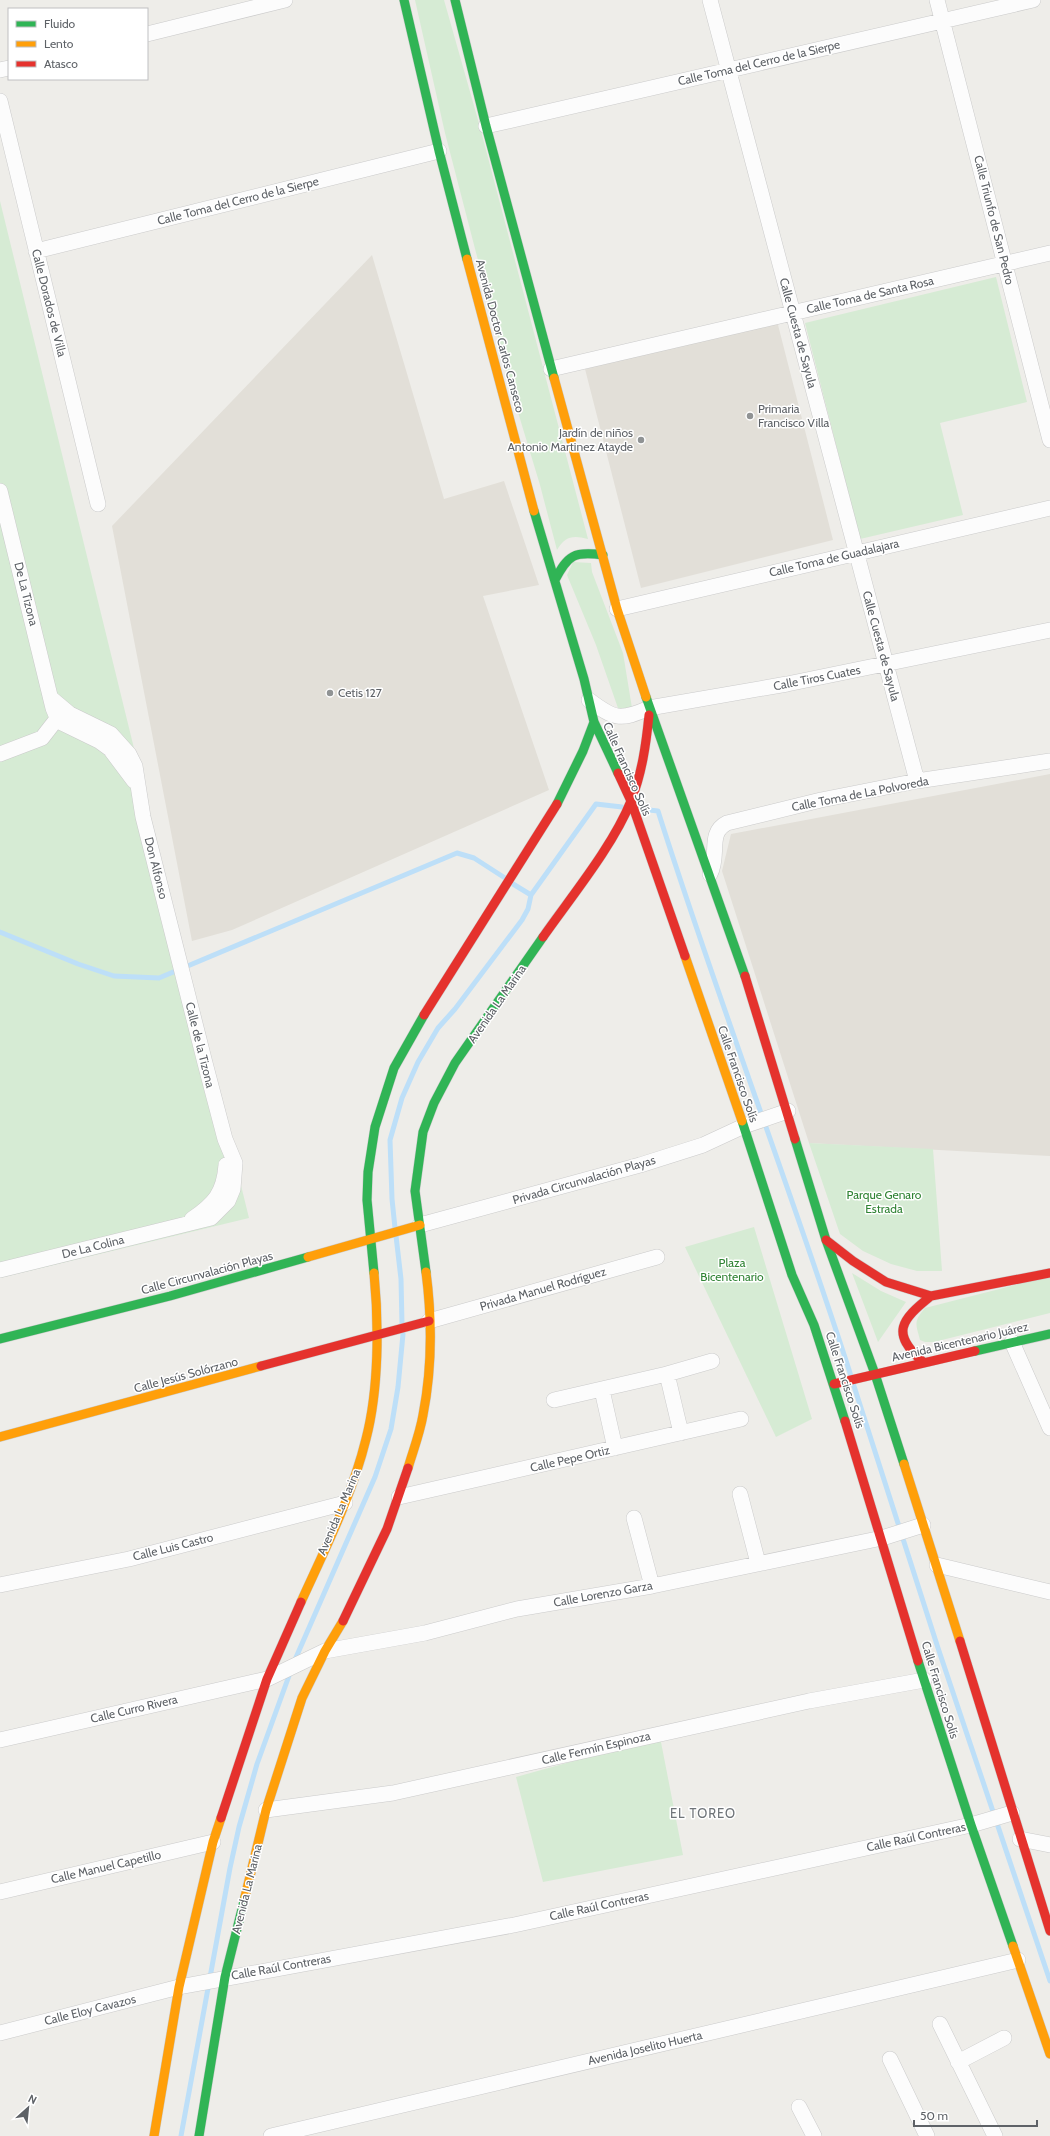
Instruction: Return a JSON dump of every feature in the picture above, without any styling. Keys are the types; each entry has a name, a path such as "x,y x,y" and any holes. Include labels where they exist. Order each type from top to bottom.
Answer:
{"main road":[{"name":"Avenida Doctor Carlos Canseco","path":"404,0 440,151 521,465 555,580 594,722"},
{"path":"455,0 486,126 617,608 649,708 710,874 749,989 788,1111 826,1240 875,1374 937,1565 1012,1814 1050,1931"},
{"path":"555,580 563,564 572,555 581,552 603,555"},
{"name":"Avenida La Marina","path":"199,2136 225,1978 266,1810 302,1698 325,1651 344,1620 400,1497 422,1416 428,1374 429,1321 427,1283 415,1191 423,1132 434,1103 455,1062 596,862 623,818 631,802 644,759 649,708"},
{"name":"Avenida La Marina","path":"154,2136 180,1987 213,1842 268,1679 345,1503 366,1438 373,1399 378,1311 367,1200 368,1172 375,1128 394,1068 429,1007 553,812 574,773 594,722"},
{"name":"Calle Francisco Solís","path":"594,722 636,815 744,1126 792,1275 814,1325 882,1538 924,1680 971,1825 1050,2054"},
{"name":"Calle Circunvalación Playas","path":"0,1339 170,1296 420,1225"},
{"path":"826,1240 853,1261 886,1282 909,1291 931,1296 1050,1273"},
{"path":"923,1362 909,1351 904,1342 902,1332 904,1323 910,1314 931,1296"},
{"path":"377,1335 429,1321"},
{"name":"Avenida Bicentenario Juárez","path":"834,1384 923,1362 1050,1334"},
{"name":"Calle Jesús Solórzano","path":"0,1437 377,1335"}],"street":[{"path":"148,34 285,0"},
{"name":"Calle Cuesta de Sayula","path":"710,0 917,781"},
{"name":"Calle Triunfo de San Pedro","path":"937,0 1050,440"},
{"name":"Calle Toma del Cerro de la Sierpe","path":"486,126 1033,0"},
{"name":"Calle Dorados de Villa","path":"0,102 98,504"},
{"name":"Calle Toma del Cerro de la Sierpe","path":"36,251 440,151"},
{"name":"Calle Toma de Santa Rosa","path":"551,369 1050,253"},
{"name":"De La Tizona","path":"0,491 51,698"},
{"name":"Calle Toma de Guadalajara","path":"617,608 1050,508"},
{"name":"Calle Tiros Cuates","path":"589,700 608,714 619,717 630,716 649,708 886,664 1050,630"},
{"name":"Don Alfonso","path":"51,698 61,715 110,749 137,785 143,817 177,951"},
{"path":"0,754 42,738 61,715"},
{"name":"Calle Toma de La Polvoreda","path":"710,874 714,865 716,835 720,826 727,822 821,800 917,781 1050,761"},
{"name":"Calle de la Tizona","path":"177,951 225,1139 225,1178 223,1187 217,1198 208,1207 186,1223"},
{"name":"Privada Circunvalación Playas","path":"420,1225 640,1165 703,1145 744,1126 788,1111"},
{"name":"De La Colina","path":"0,1270 186,1223"},
{"name":"Privada Manuel Rodríguez","path":"429,1321 657,1257"},
{"path":"1012,1342 1050,1428"},
{"path":"554,1400 667,1374 712,1361"},
{"path":"667,1374 681,1433"},
{"path":"602,1390 615,1448"},
{"name":"Calle Pepe Ortiz","path":"400,1497 741,1419"},
{"path":"740,1494 758,1563"},
{"name":"Calle Luis Castro","path":"0,1585 129,1559 345,1503"},
{"path":"634,1518 652,1586"},
{"name":"Calle Lorenzo Garza","path":"325,1651 425,1633 517,1609 652,1586 882,1538 923,1525"},
{"path":"937,1565 1050,1592"},
{"path":"268,1679 325,1651"},
{"name":"Calle Curro Rivera","path":"0,1740 268,1679"},
{"name":"Calle Fermín Espinoza","path":"266,1810 393,1793 809,1701 924,1680"},
{"name":"Calle Raúl Contreras","path":"180,1987 514,1925 971,1825 1012,1814"},
{"path":"1020,1838 1050,1846"},
{"name":"Calle Manuel Capetillo","path":"0,1892 213,1842"},
{"name":"Avenida Joselito Huerta","path":"271,2136 1018,1960"},
{"name":"Calle Eloy Cavazos","path":"0,2033 180,1987"},
{"path":"940,2024 995,2136"},
{"path":"958,2062 1004,2038"},
{"path":"890,2059 927,2136"},
{"path":"799,2107 814,2136"}],"shaded area":[{"name":"Cetis 127","path":"372,255 444,499 504,481 539,585 483,596 549,790 232,930 192,941 112,526"},
{"name":"Primaria Francisco Villa","path":"777,321 833,540 641,588 585,369"},
{"path":"1050,774 1050,1156 809,1143 722,871 731,834"}],"green space":[{"path":"415,0 444,0 480,127 588,539 574,537 566,539 557,550 540,485 514,399 445,133"},
{"path":"0,201 249,1218 0,1278"},
{"path":"996,277 1027,402 940,423 963,515 860,539 805,323"},
{"path":"573,562 591,563 592,572 623,653 632,708 619,711 596,645 567,575"},
{"name":"Parque Genaro Estrada","path":"809,1143 933,1149 942,1271 917,1271 891,1264 863,1251 840,1234"},
{"name":"Plaza Bicentenario","path":"754,1227 812,1419 776,1437 685,1247"},
{"path":"852,1273 881,1291 906,1302 878,1342"},
{"path":"1050,1276 1050,1313 934,1342 925,1342 920,1340 916,1323 925,1308"},
{"path":"660,1737 683,1855 543,1882 516,1777"}],"waterway":[{"path":"531,895 596,804 622,807"},
{"path":"640,809 658,811 705,953 804,1234 851,1376"},
{"path":"0,932 78,964 114,976 159,978 457,853 474,858 505,878"},
{"path":"395,1228 392,1199 390,1140 402,1098 418,1062 438,1028 455,1009 522,920 528,909 531,895 513,884"},
{"path":"396,1236 401,1279 402,1324"},
{"path":"294,1662 375,1477 391,1429 398,1387 403,1334"},
{"path":"853,1383 938,1648 1050,1981"},
{"path":"181,2136 230,1868 239,1827 257,1764 290,1673"}],"traffic: fast":[{"path":"404,0 439,151 467,259"},
{"path":"455,0 486,126 554,378"},
{"path":"534,511 584,679 594,722 618,773"},
{"path":"555,580 564,565 573,557 585,554 603,555"},
{"path":"646,697 745,976"},
{"path":"557,804 583,751 594,722"},
{"path":"426,1272 415,1191 423,1132 434,1103 455,1063 543,937"},
{"path":"374,1273 367,1200 368,1172 375,1127 394,1068 424,1015"},
{"path":"742,1121 792,1275 814,1325 845,1421"},
{"path":"795,1139 826,1240 875,1374 904,1464"},
{"path":"0,1339 170,1296 308,1257"},
{"path":"975,1351 1050,1334"},
{"path":"918,1661 971,1825 1013,1946"},
{"path":"199,2136 225,1977 245,1897"}],"traffic: slow":[{"path":"467,259 534,511"},
{"path":"554,378 617,609 646,697"},
{"path":"685,956 742,1121"},
{"path":"308,1257 420,1225"},
{"path":"408,1468 422,1422 428,1380 430,1325 426,1272"},
{"path":"301,1602 346,1502 366,1439 376,1378 377,1313 374,1273"},
{"path":"0,1437 261,1366"},
{"path":"904,1464 960,1641"},
{"path":"245,1897 266,1810 302,1698 325,1651 343,1621"},
{"path":"154,2136 179,1987 213,1842 221,1818"},
{"path":"1013,1946 1050,2054"}],"traffic: jam":[{"path":"543,937 591,871 614,836 623,818 631,801 641,769 649,715"},
{"path":"618,773 631,801 685,956"},
{"path":"424,1015 557,804"},
{"path":"745,976 795,1139"},
{"path":"826,1240 853,1261 886,1282 931,1296 1050,1273"},
{"path":"923,1362 906,1343 903,1335 903,1327 912,1312 931,1296"},
{"path":"261,1366 429,1321"},
{"path":"834,1384 975,1351"},
{"path":"845,1421 918,1661"},
{"path":"343,1621 387,1529 408,1468"},
{"path":"221,1818 267,1679 301,1602"},
{"path":"960,1641 1050,1931"}],"place":[{"name":"Primaria Francisco Villa","path":"750,416"},
{"name":"Jardín de niños Antonio Martinez Atayde","path":"641,440"},
{"name":"Cetis 127","path":"330,693"}],"district":[{"name":"EL TOREO","path":"703,1813"}]}
